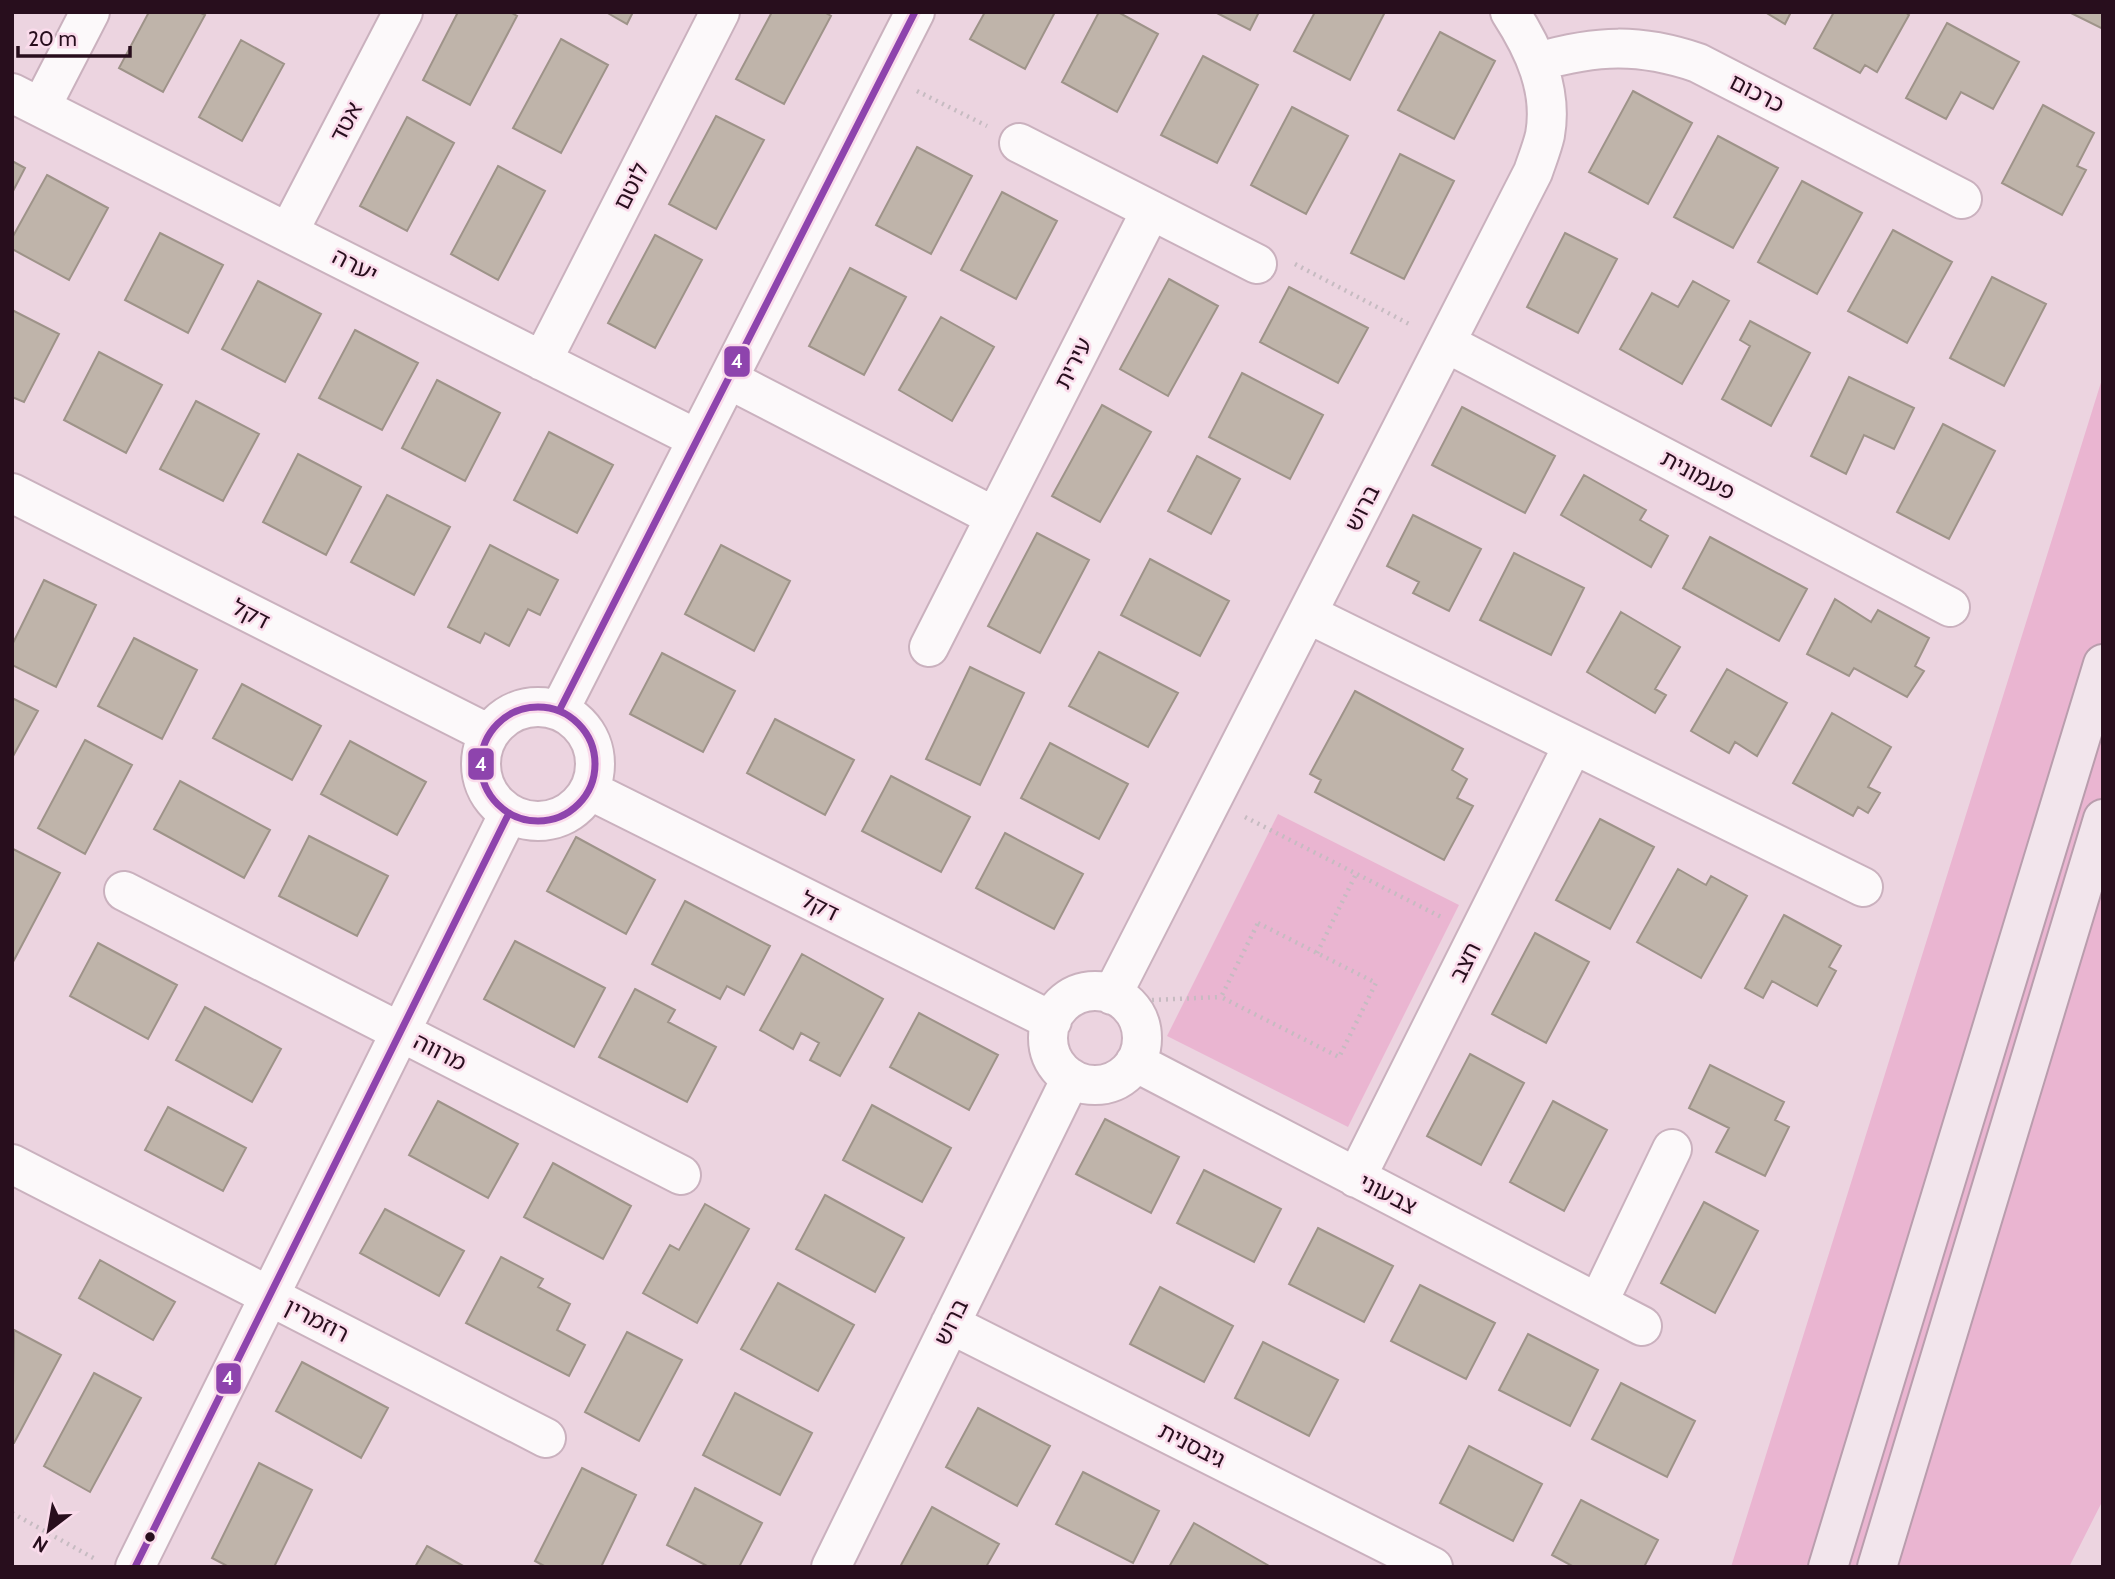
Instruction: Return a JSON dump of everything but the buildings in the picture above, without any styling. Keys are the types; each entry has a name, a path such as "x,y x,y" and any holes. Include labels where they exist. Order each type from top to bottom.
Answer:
{"main road":[{"path":"1828,1567 2103,664"},
{"path":"1877,1567 2103,819"}],"street":[{"path":"26,100 90,12"},
{"name":"אטד","path":"289,232 403,12"},
{"name":"לוטם","path":"542,361 720,12"},
{"path":"559,711 915,12"},
{"name":"ברוש","path":"1118,998 1212,800 1534,172 1545,136 1547,108 1537,62 1510,12"},
{"name":"כרכום","path":"1537,62 1577,52 1619,47 1675,55 1698,63 1962,199"},
{"name":"יערה","path":"26,100 697,439"},
{"path":"1019,142 1257,264"},
{"name":"עירית","path":"929,647 1151,210"},
{"name":"פעמונית","path":"1446,343 1950,607"},
{"path":"728,379 995,517"},
{"name":"דקל","path":"15,501 489,734"},
{"path":"1308,614 1863,887"},
{"path":"533,707 559,711 582,727 591,742 595,768 589,790 575,808 552,820 526,820 509,813 495,801 482,778 481,760 489,734 501,721 516,711 533,707"},
{"name":"חצב","path":"1356,1178 1573,745"},
{"name":"דקל","path":"589,790 1052,1021"},
{"path":"135,1567 509,813"},
{"name":"מרווה","path":"124,891 681,1175"},
{"path":"1090,991 1118,998 1134,1013 1140,1027 1142,1041 1135,1062 1125,1074 1106,1083 1091,1085 1071,1078 1055,1063 1049,1049 1048,1035 1052,1021 1064,1002 1076,995 1090,991"},
{"name":"צבעוני","path":"1135,1062 1642,1326"},
{"name":"ברוש","path":"831,1567 1071,1078"},
{"path":"1598,1303 1672,1149"},
{"name":"רוזמרין","path":"12,1164 546,1438"},
{"name":"גיבסנית","path":"950,1324 1433,1567"}],"path":[{"path":"883,74 1019,142"},
{"path":"1257,264 1274,254 1446,343"},
{"path":"1212,800 1478,935"},
{"path":"1317,953 1356,874"},
{"path":"1118,998 1221,997 1339,1057 1376,983 1258,923 1221,997"},
{"path":"12,1513 109,1567"}],"shaded area":[{"path":"2103,376 2103,1500 2069,1567 1731,1567"},
{"path":"1278,814 1459,905 1348,1127 1167,1036"}],"transit line":[{"name":"4","path":"559,711 915,12"},
{"name":"4","path":"538,707 560,711 578,724 591,742 595,764 591,786 578,804 560,817 538,821 516,817 498,804 485,786 481,764 485,742 498,724 516,711 538,707"},
{"name":"4","path":"135,1567 509,813"}]}
